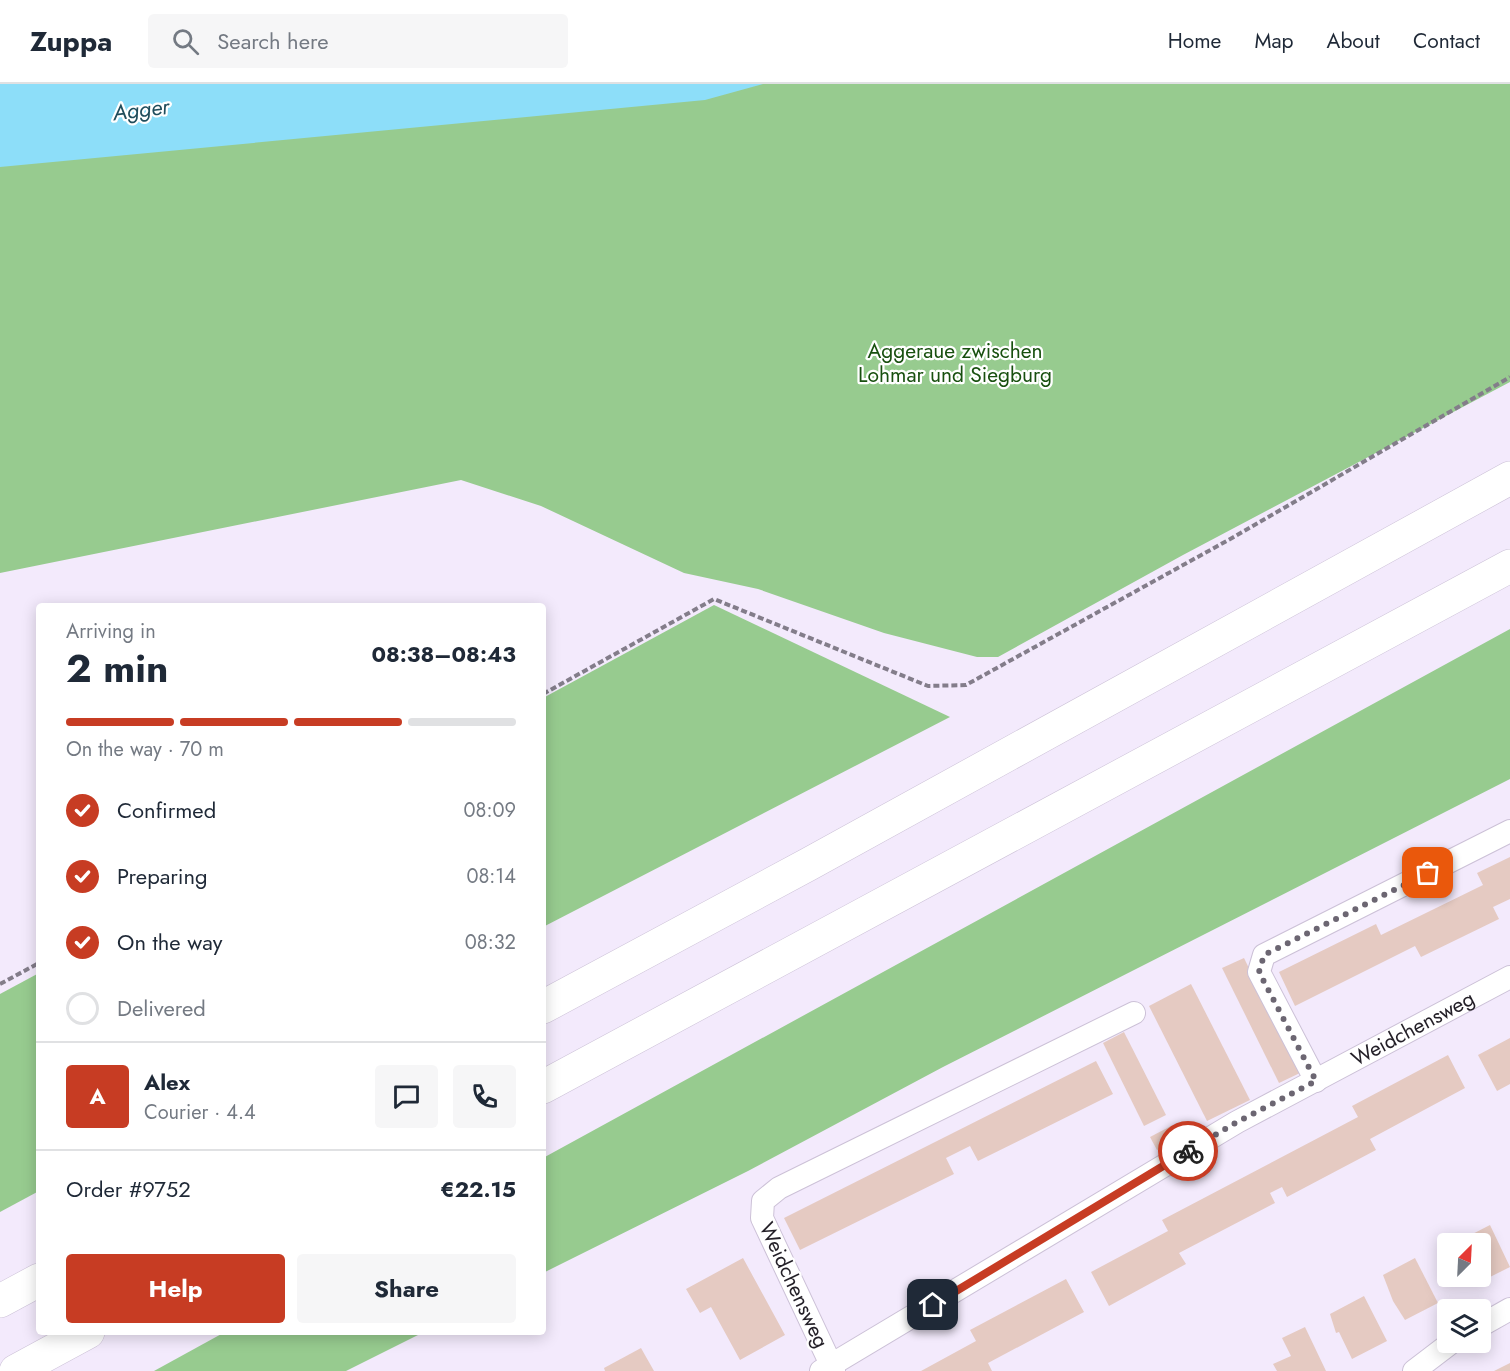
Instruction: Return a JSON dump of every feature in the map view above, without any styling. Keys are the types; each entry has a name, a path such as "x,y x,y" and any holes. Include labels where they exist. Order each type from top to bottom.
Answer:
{"highway":[{"path":"546,1005 809,864 1508,478"},
{"path":"546,1085 1510,566"},
{"path":"0,1301 36,1282"},
{"path":"16,1371 82,1335"}],"street":[{"path":"1316,1081 1259,972 1264,955 1510,831"},
{"name":"Weidchensweg","path":"1134,1013 778,1188 763,1201 762,1218 829,1369 1237,1122 1510,977"},
{"path":"1491,1320 1510,1309"},
{"path":"1414,1371 1438,1353"}],"path":[{"path":"546,692 714,599 928,686 966,685 1232,538 1510,377"},
{"path":"0,984 36,965"}],"green space":[{"name":"Aggeraue zwischen Lohmar und Siegburg","path":"0,84 1510,84 1510,382 1183,555 998,657 977,657 884,633 758,589 684,573 541,506 461,480 0,573"},
{"path":"714,605 950,717 546,925 546,696"},
{"path":"1510,629 1510,779 943,1067 748,1171 546,1272 546,1156"},
{"path":"36,975 36,1193 0,1212 0,994"},
{"path":"220,1335 418,1335 346,1371 154,1371"}],"water":[{"name":"Agger","path":"0,84 763,84 705,100 0,167"}],"building":[{"path":"1510,857 1510,899 1493,907 1499,919 1421,957 1415,946 1295,1006 1279,972 1376,924 1381,935 1483,885 1477,873"},
{"path":"1244,958 1300,1073 1279,1083 1222,968"},
{"path":"1191,984 1250,1100 1207,1121 1149,1006"},
{"path":"1124,1032 1166,1115 1144,1126 1103,1043"},
{"path":"1510,1038 1510,1084 1497,1091 1478,1055"},
{"path":"1448,1055 1465,1088 1370,1139 1376,1150 1287,1197 1282,1187 1270,1193 1275,1203 1179,1253 1186,1264 1109,1306 1091,1272 1168,1231 1162,1220 1358,1117 1352,1106"},
{"path":"1096,1061 1113,1094 978,1161 970,1146 946,1158 954,1174 800,1250 784,1218"},
{"path":"1171,1126 1178,1139 1157,1150 1150,1137"},
{"path":"1490,1225 1510,1267 1491,1276 1491,1233 1474,1233"},
{"path":"743,1258 785,1335 740,1360 711,1307 700,1313 686,1289"},
{"path":"1415,1258 1437,1304 1405,1320 1393,1301 1383,1275"},
{"path":"1066,1279 1084,1312 988,1363 992,1371 921,1371 976,1341 970,1330"},
{"path":"1364,1296 1387,1341 1352,1359 1339,1332 1336,1333 1330,1314"},
{"path":"1305,1327 1326,1371 1277,1371 1273,1364 1291,1356 1282,1338"},
{"path":"641,1348 654,1371 605,1371 604,1368"},
{"path":"1510,1363 1510,1371 1494,1371"}],"way so far":[{"path":"1188,1151 1237,1122 1316,1081 1259,972 1264,955 1428,873"}],"route":[{"path":"933,1305 1188,1151"}]}
